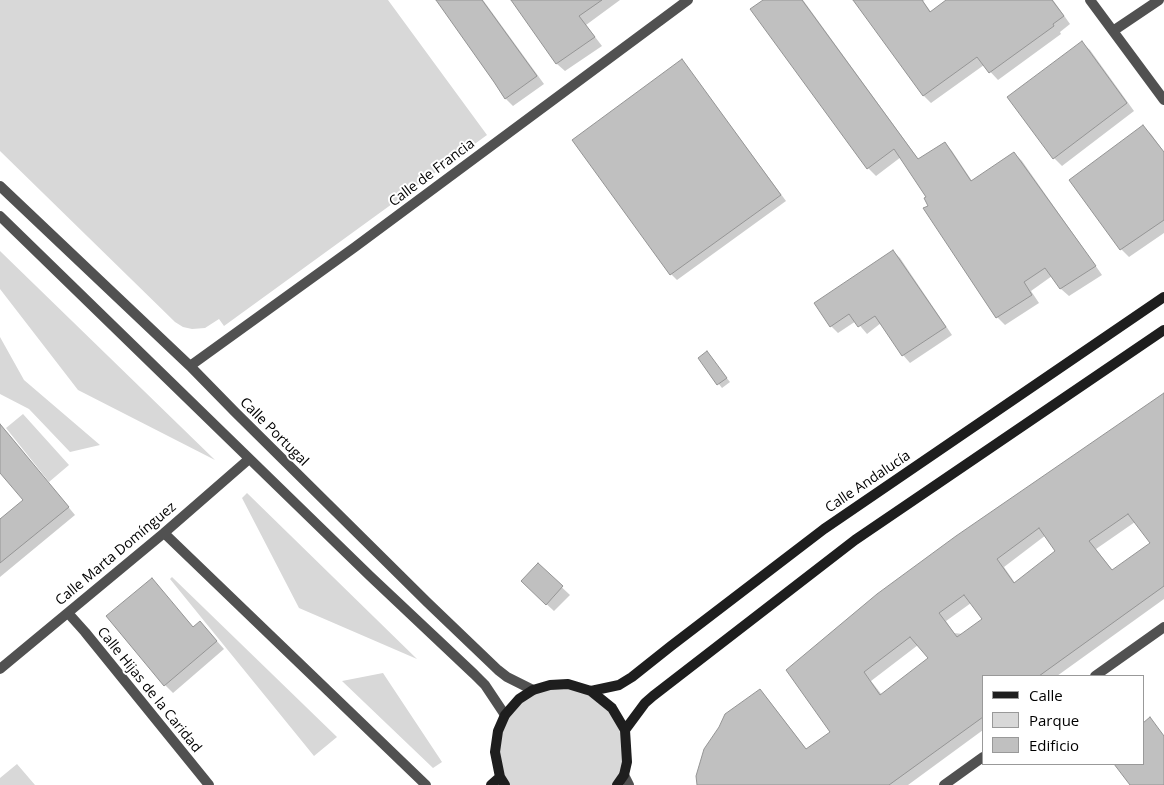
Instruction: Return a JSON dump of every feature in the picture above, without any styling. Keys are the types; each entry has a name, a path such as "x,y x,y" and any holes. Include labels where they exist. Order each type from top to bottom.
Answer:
{"main road":[{"name":"Calle Andalucía","path":"591,691 620,685 632,677 824,529 1164,297"},
{"path":"625,730 645,703 653,696 854,540 1164,330"},
{"path":"491,785 502,781 495,752 498,731 505,715 519,699 534,690 550,685 568,684 591,691 612,708 625,730 627,762 624,775 617,785"}],"street":[{"name":"Calle de Francia","path":"190,366 371,235 688,0"},
{"path":"1090,0 1164,100"},
{"path":"1114,31 1159,0"},
{"name":"Calle Portugal","path":"0,186 190,366 498,670 534,690"},
{"path":"0,216 370,576 474,674 485,685 505,715"},
{"name":"Calle Marta Domínguez","path":"0,669 164,533 249,459"},
{"path":"164,533 426,785"},
{"name":"Calle Hijas de la Caridad","path":"68,612 209,785"},
{"path":"1097,675 1164,627"},
{"path":"944,785 982,758"},
{"path":"624,775 629,785"}],"green space":[{"path":"0,0 388,0 487,135 224,326 219,319 205,328 192,329 183,327 175,322 0,151"},
{"path":"0,251 215,460 78,390 0,289"},
{"path":"0,337 24,380 100,445 70,452 29,409 0,394"},
{"path":"23,414 69,465 49,482 6,428"},
{"path":"247,493 417,659 299,608 242,498"},
{"path":"172,577 337,737 314,756 170,579"},
{"path":"383,673 442,762 433,768 342,681"},
{"path":"550,685 591,691 625,730 627,762 617,785 505,785 500,777 498,731 519,699"},
{"path":"17,764 35,785 0,785 0,778"}],"building":[{"path":"436,0 482,0 537,76 505,99"},
{"path":"511,0 602,0 579,16 595,37 556,64"},
{"path":"763,0 802,0 918,159 945,142 971,181 1014,152 1096,266 1060,289 1045,268 1024,282 1032,295 996,318 923,208 928,206 924,198 926,197 894,149 867,169 750,9"},
{"path":"853,0 922,0 930,12 946,0 1052,0 1064,16 1053,24 1054,26 989,73 977,57 923,96"},
{"path":"1082,41 1127,103 1053,159 1007,97"},
{"path":"682,59 781,195 670,275 572,140"},
{"path":"1143,125 1164,152 1164,220 1120,250 1069,180"},
{"path":"893,250 946,327 902,356 875,316 858,327 849,314 830,327 814,303"},
{"path":"707,351 727,378 717,385 698,358"},
{"path":"1164,393 1164,586 1040,675 982,675 982,718 889,785 697,785 696,776 704,749 719,727 725,714 760,689 806,749 830,732 786,670 877,594 956,536","holes":["1128,514 1150,543 1112,570 1089,541","1039,528 1055,551 1014,583 997,559","964,595 982,619 957,637 939,613","910,637 928,658 880,695 864,672"]},
{"path":"0,424 69,507 0,563 0,519 23,500 0,473"},
{"path":"538,563 563,586 546,605 521,581"},
{"path":"152,578 193,627 200,621 217,641 164,686 106,616"},
{"path":"1150,717 1164,736 1164,785 1130,785 1115,765 1144,765 1144,722"}]}
